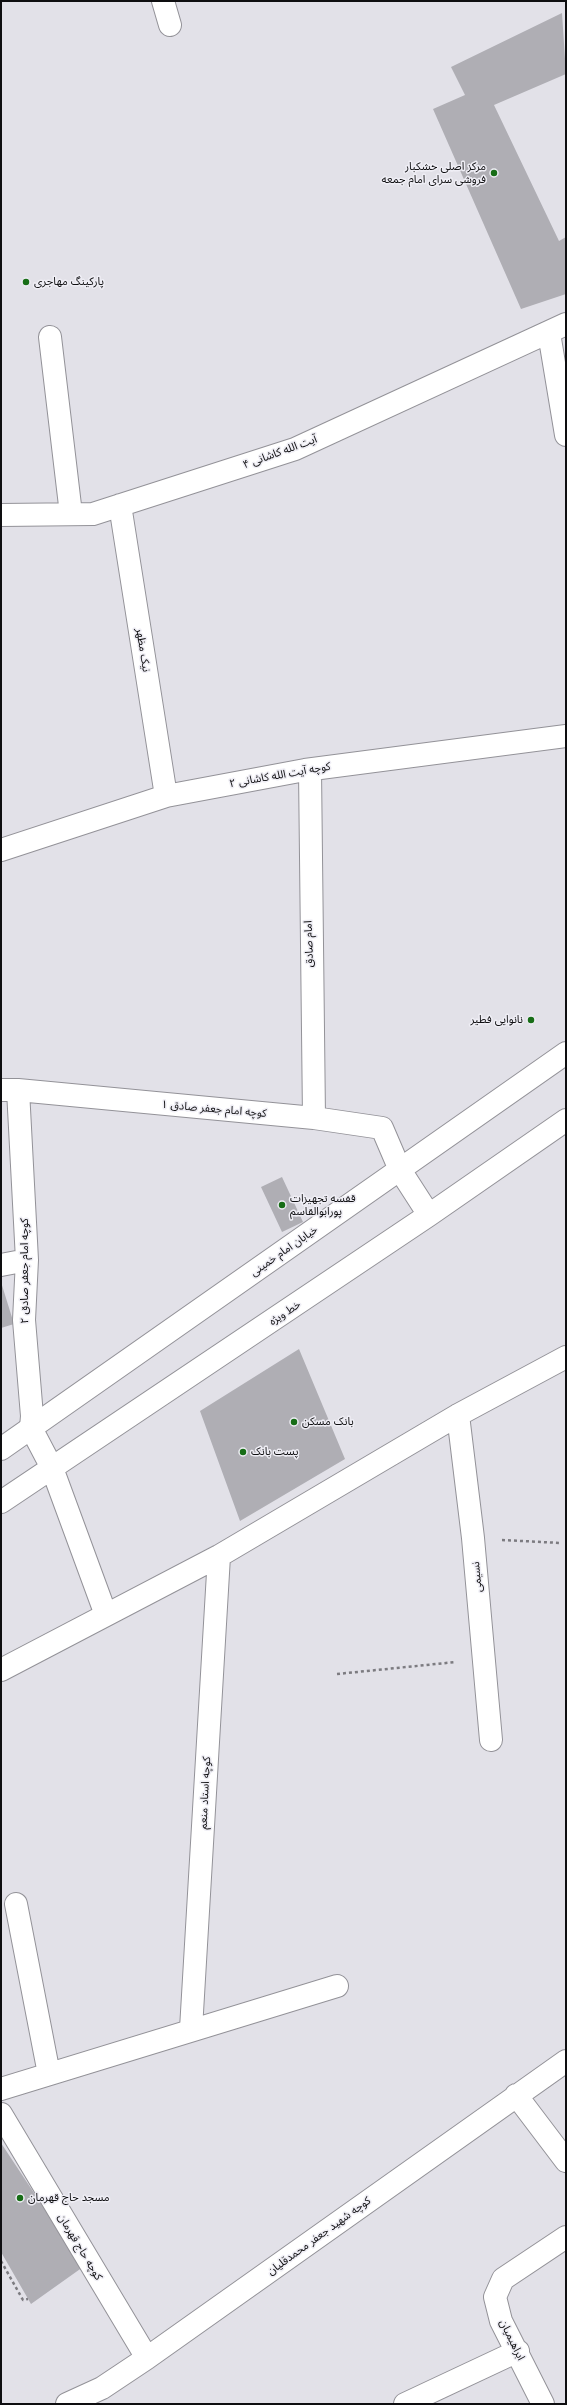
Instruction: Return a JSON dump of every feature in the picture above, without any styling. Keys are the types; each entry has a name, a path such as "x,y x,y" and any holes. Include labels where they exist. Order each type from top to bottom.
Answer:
{"street":[{"path":"163,1 170,26"},
{"path":"558,328 566,435"},
{"name":"آیت الله کاشانی ۴","path":"1,515 93,514 295,449 558,328"},
{"path":"50,337 72,514"},
{"name":"نیک مظهر","path":"120,505 166,796"},
{"name":"کوچه آیت الله کاشانی ۲","path":"1,850 166,796 308,770 566,736"},
{"name":"امام صادق","path":"308,770 314,1118"},
{"name":"خیابان امام خمینی","path":"1,1449 566,1053"},
{"name":"کوچه امام جعفر صادق ۱","path":"9,1090 314,1118 382,1128 400,1170"},
{"name":"کوچه امام جعفر صادق ۲","path":"9,1090 27,1260 24,1320 32,1416 31,1428"},
{"name":"خط ویژه","path":"1,1502 429,1215 566,1120"},
{"path":"400,1170 429,1215"},
{"path":"1,1265 27,1260"},
{"path":"1,1670 219,1556 458,1415 564,1364"},
{"name":"نسیمی","path":"458,1415 473,1538 491,1740"},
{"path":"31,1428 52,1468 106,1615"},
{"name":"کوچه استاد منعم","path":"191,2029 219,1556"},
{"path":"16,1904 50,2074"},
{"path":"1,2089 191,2029 337,1986"},
{"name":"کوچه شهید جعفر محمدقلیان","path":"66,2404 105,2396 147,2358 566,2061"},
{"path":"516,2095 566,2161"},
{"name":"کوچه حاج قهرمان","path":"1,2114 147,2358"},
{"name":"ابراهیمیان","path":"543,2404 502,2321 495,2297 503,2279 566,2237"},
{"path":"405,2404 518,2351"}],"path":[{"path":"473,1538 561,1543"},
{"path":"338,1674 484,1659"},
{"path":"1,2261 23,2300 28,2300"}],"building":[{"name":"مرکز اصلی خشکبار فروشی سرای امام جمعه","path":"562,13 566,74 494,105 559,241 566,237 566,294 521,309 433,109 465,95 451,67"},
{"name":"قفسه تجهیزات پورابوالقاسم","path":"282,1177 303,1222 282,1232 261,1187"},
{"path":"1,1282 14,1324 1,1328"},
{"path":"299,1349 345,1459 240,1521 200,1411"},
{"name":"مسجد حاج قهرمان","path":"1,2143 83,2267 31,2304 1,2252"}],"place":[{"name":"مرکز اصلی خشکبار فروشی سرای امام جمعه","path":"494,173"},
{"name":"پارکینگ مهاجری","path":"26,282"},
{"name":"نانوایی فطیر","path":"531,1020"},
{"name":"قفسه تجهیزات پورابوالقاسم","path":"282,1205"},
{"name":"بانک مسکن","path":"294,1422"},
{"name":"پست بانک","path":"243,1452"},
{"name":"مسجد حاج قهرمان","path":"20,2198"}]}
